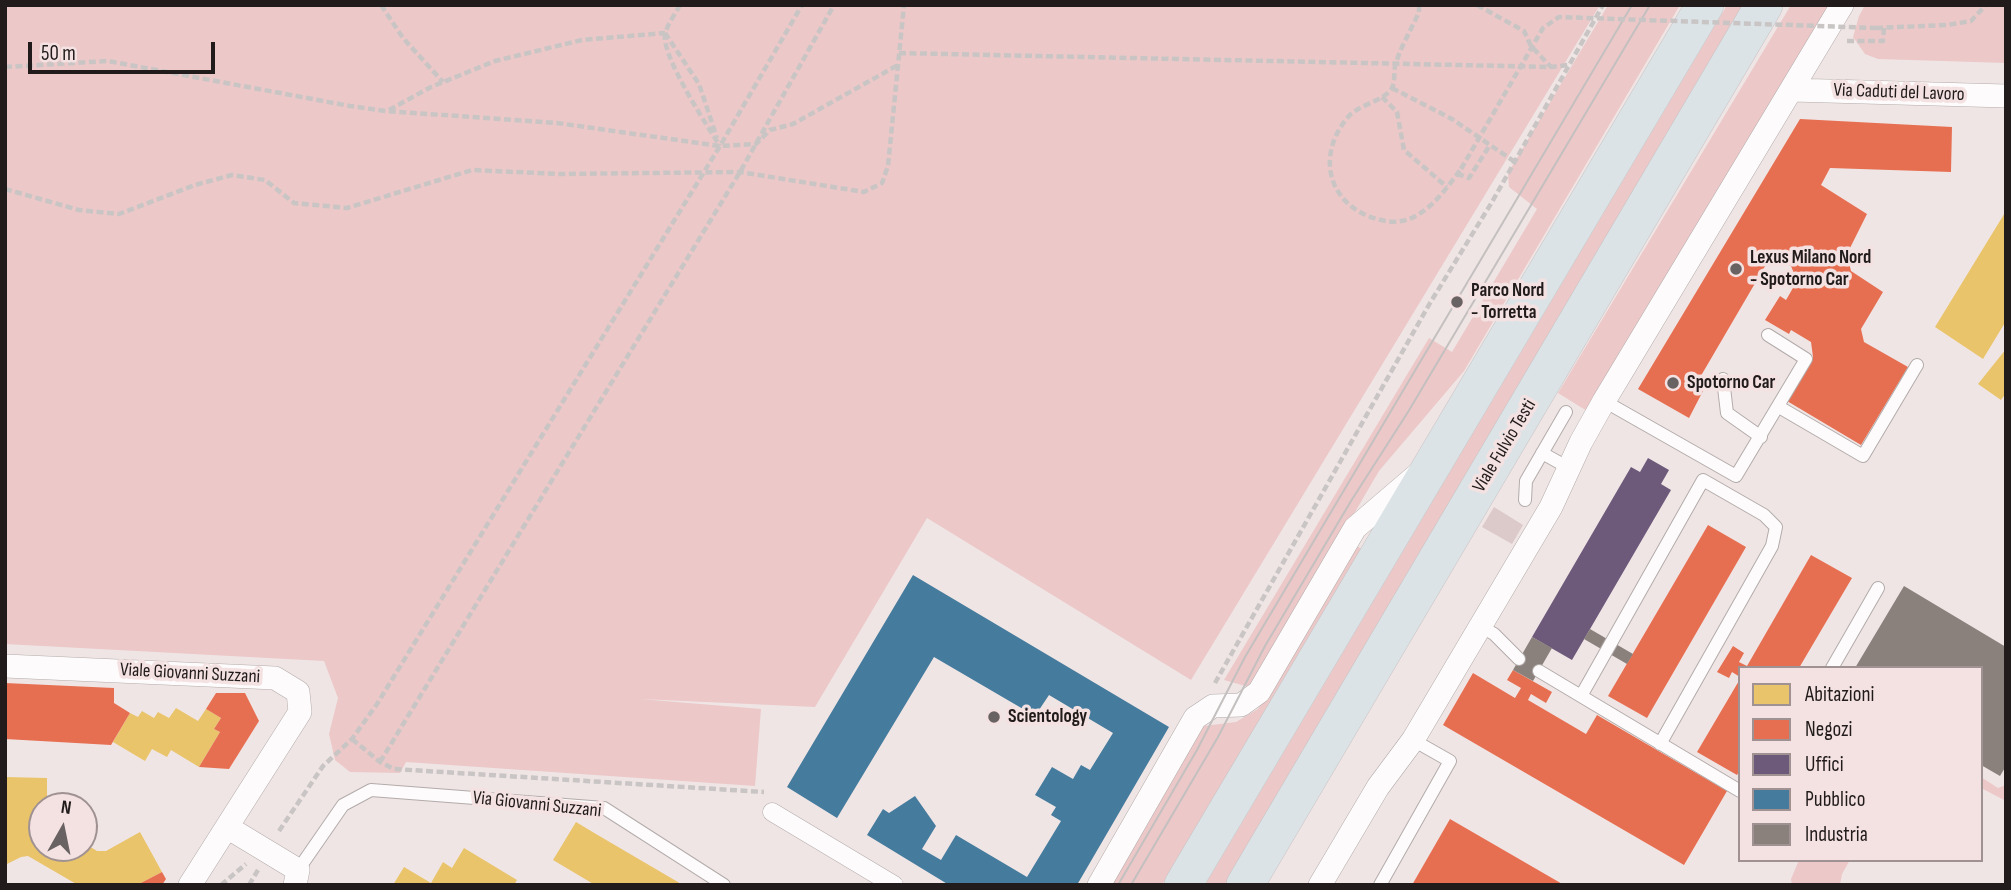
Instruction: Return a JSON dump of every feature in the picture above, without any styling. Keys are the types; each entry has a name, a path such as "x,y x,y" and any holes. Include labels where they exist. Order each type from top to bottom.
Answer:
{"main road":[{"path":"1183,885 1705,5"},
{"name":"Viale Fulvio Testi","path":"1245,885 1764,5"}],"street":[{"path":"1320,885 1378,787 1413,740 1551,507 1604,401 1842,5"},
{"name":"Via Caduti del Lavoro","path":"1792,90 2006,96"},
{"path":"1099,885 1195,718 1213,706 1241,705 1259,692 1355,528 1435,459"},
{"name":"Viale Giovanni Suzzani","path":"5,666 275,678 298,692 300,712 190,885"},
{"path":"772,812 894,885"},
{"path":"227,827 296,877"}],"lane":[{"path":"1604,401 1736,476 1806,359 1768,335"},
{"path":"1779,407 1863,456 1917,365"},
{"path":"1723,379 1727,413 1761,436"},
{"path":"1525,500 1526,481 1566,411"},
{"path":"1542,453 1569,468"},
{"path":"1581,696 1703,480 1764,515 1776,527 1772,546 1660,744"},
{"path":"1833,666 1878,588"},
{"path":"1480,626 1494,634 1519,659"},
{"path":"1539,671 1738,790"},
{"path":"1380,885 1450,761 1413,740"},
{"name":"Via Giovanni Suzzani","path":"296,877 343,805 370,790 604,808 723,885"}],"path":[{"path":"381,5 403,38 443,82"},
{"path":"680,5 665,33 665,46 701,117 720,146"},
{"path":"274,838 323,766 352,739 377,704 720,146 802,5"},
{"path":"380,762 740,172 834,5"},
{"path":"5,189 79,210 120,214 233,175 265,180 294,203 347,208 472,170 559,174 740,172 864,192 882,183 888,166 904,5"},
{"path":"1419,5 1419,12 1396,65 1392,88 1382,97 1349,115 1332,145 1330,156 1331,176 1349,207 1372,218 1400,223 1424,211 1459,172 1543,28 1559,17 1884,28 1971,21 1986,5"},
{"path":"1477,5 1524,31 1531,47 1551,67"},
{"path":"1195,718 1412,334 1515,162 1603,5"},
{"path":"1822,40 1883,41 1884,28"},
{"path":"386,111 443,82 495,61 582,40 665,33"},
{"path":"665,33 699,84 720,146"},
{"path":"899,52 1396,65 1568,65"},
{"path":"5,67 108,61 301,98 386,111 557,123 720,146 756,144 770,130 793,124 898,65"},
{"path":"1392,88 1452,119 1515,162"},
{"path":"1382,97 1397,112 1404,150 1447,187"},
{"path":"1459,172 1469,178 1490,145"},
{"path":"352,739 380,762 394,769 765,792 772,812"},
{"path":"220,885 250,860"}],"shaded area":[{"path":"5,5 1600,5 1191,680 927,518 815,707 640,699 761,709 755,786 406,762 400,773 350,772 335,760 329,734 338,698 324,661 5,644"},
{"path":"1608,5 1680,5 1464,371 1379,471 1256,681 1249,687 1224,680 1429,338 1452,352 1537,209 1509,187 1508,173"},
{"path":"1727,5 1747,5 1225,885 1205,885"},
{"path":"1791,5 1829,5 1587,411 1558,393"},
{"path":"1865,5 2006,5 2006,63 1878,59 1865,54 1853,37"},
{"path":"1355,545 1362,549 1162,885 1108,885 1197,734 1204,726 1236,722 1258,709"},
{"path":"1983,778 1998,788 2006,785 2006,801 1983,789"},
{"path":"1798,862 1849,862 1840,885 1792,885 1791,879"}],"building: Abitazioni":[{"path":"2006,211 2006,321 1983,359 1935,327"},
{"path":"2006,349 2006,393 2001,400 1978,384"},
{"path":"176,708 198,721 206,709 221,718 214,729 220,732 199,767 171,750 167,757 152,749 145,761 113,742 130,713 138,717 142,711 154,718 158,712 169,718"},
{"path":"5,777 47,778 47,792 28,792 28,856 5,865"},
{"path":"576,822 683,885 595,885 553,860"},
{"path":"140,832 162,872 137,885 78,885 38,862 98,862 98,851 106,851"},
{"path":"464,848 517,880 514,885 393,885 404,867 431,883 443,862 452,868"}],"building: Negozi":[{"path":"1800,119 1952,127 1951,172 1830,168 1821,185 1867,214 1847,254 1851,271 1883,292 1861,329 1864,342 1908,367 1861,445 1787,401 1813,357 1811,342 1791,330 1789,334 1765,320 1780,296 1786,300 1797,281 1791,266 1771,256 1695,386 1703,391 1689,418 1638,389"},
{"path":"1708,525 1746,547 1647,718 1608,696"},
{"path":"1811,555 1852,578 1800,666 1747,666"},
{"path":"1733,646 1744,653 1739,662 1747,666 1738,666 1738,676 1732,672 1729,678 1717,672"},
{"path":"1513,670 1552,692 1546,703 1531,694 1528,700 1586,734 1597,715 1727,791 1684,865 1443,725 1473,673 1515,698 1521,688 1507,680"},
{"path":"1738,682 1738,773 1697,752"},
{"path":"5,683 114,688 114,703 130,713 111,745 5,739"},
{"path":"216,693 245,693 259,721 229,769 199,767 220,732 214,729 221,718 206,709"},
{"path":"1450,819 1564,885 1412,885"},
{"path":"162,872 166,879 162,885 137,885"}],"building: Uffici":[{"path":"1648,458 1669,470 1661,484 1671,490 1572,660 1532,637 1631,467 1640,472"}],"building: Pubblico":[{"path":"913,575 1169,727 1077,885 949,885 867,835 883,809 889,813 915,796 936,826 922,849 941,860 956,835 1027,877 1061,821 1051,815 1056,807 1035,795 1052,767 1073,779 1081,765 1090,770 1113,733 1049,695 1035,716 934,657 837,818 787,787"}],"building: Industria":[{"path":"1904,586 2006,647 2006,766 2000,776 1983,766 1983,666 1856,666"},
{"path":"1590,629 1633,654 1627,664 1584,639"},
{"path":"1532,637 1552,648 1533,681 1513,670"}],"building: Altro":[{"path":"1494,507 1523,525 1512,544 1482,527"}],"tram line":[{"path":"1118,885 1197,750 1245,657 1632,5"},
{"path":"1131,885 1218,737 1265,646 1351,501 1408,412 1650,5"}],"place":[{"name":"Lexus Milano Nord - Spotorno Car","path":"1736,269"},
{"name":"Parco Nord - Torretta","path":"1457,302"},
{"name":"Spotorno Car","path":"1673,383"},
{"name":"Scientology","path":"994,717"}]}
